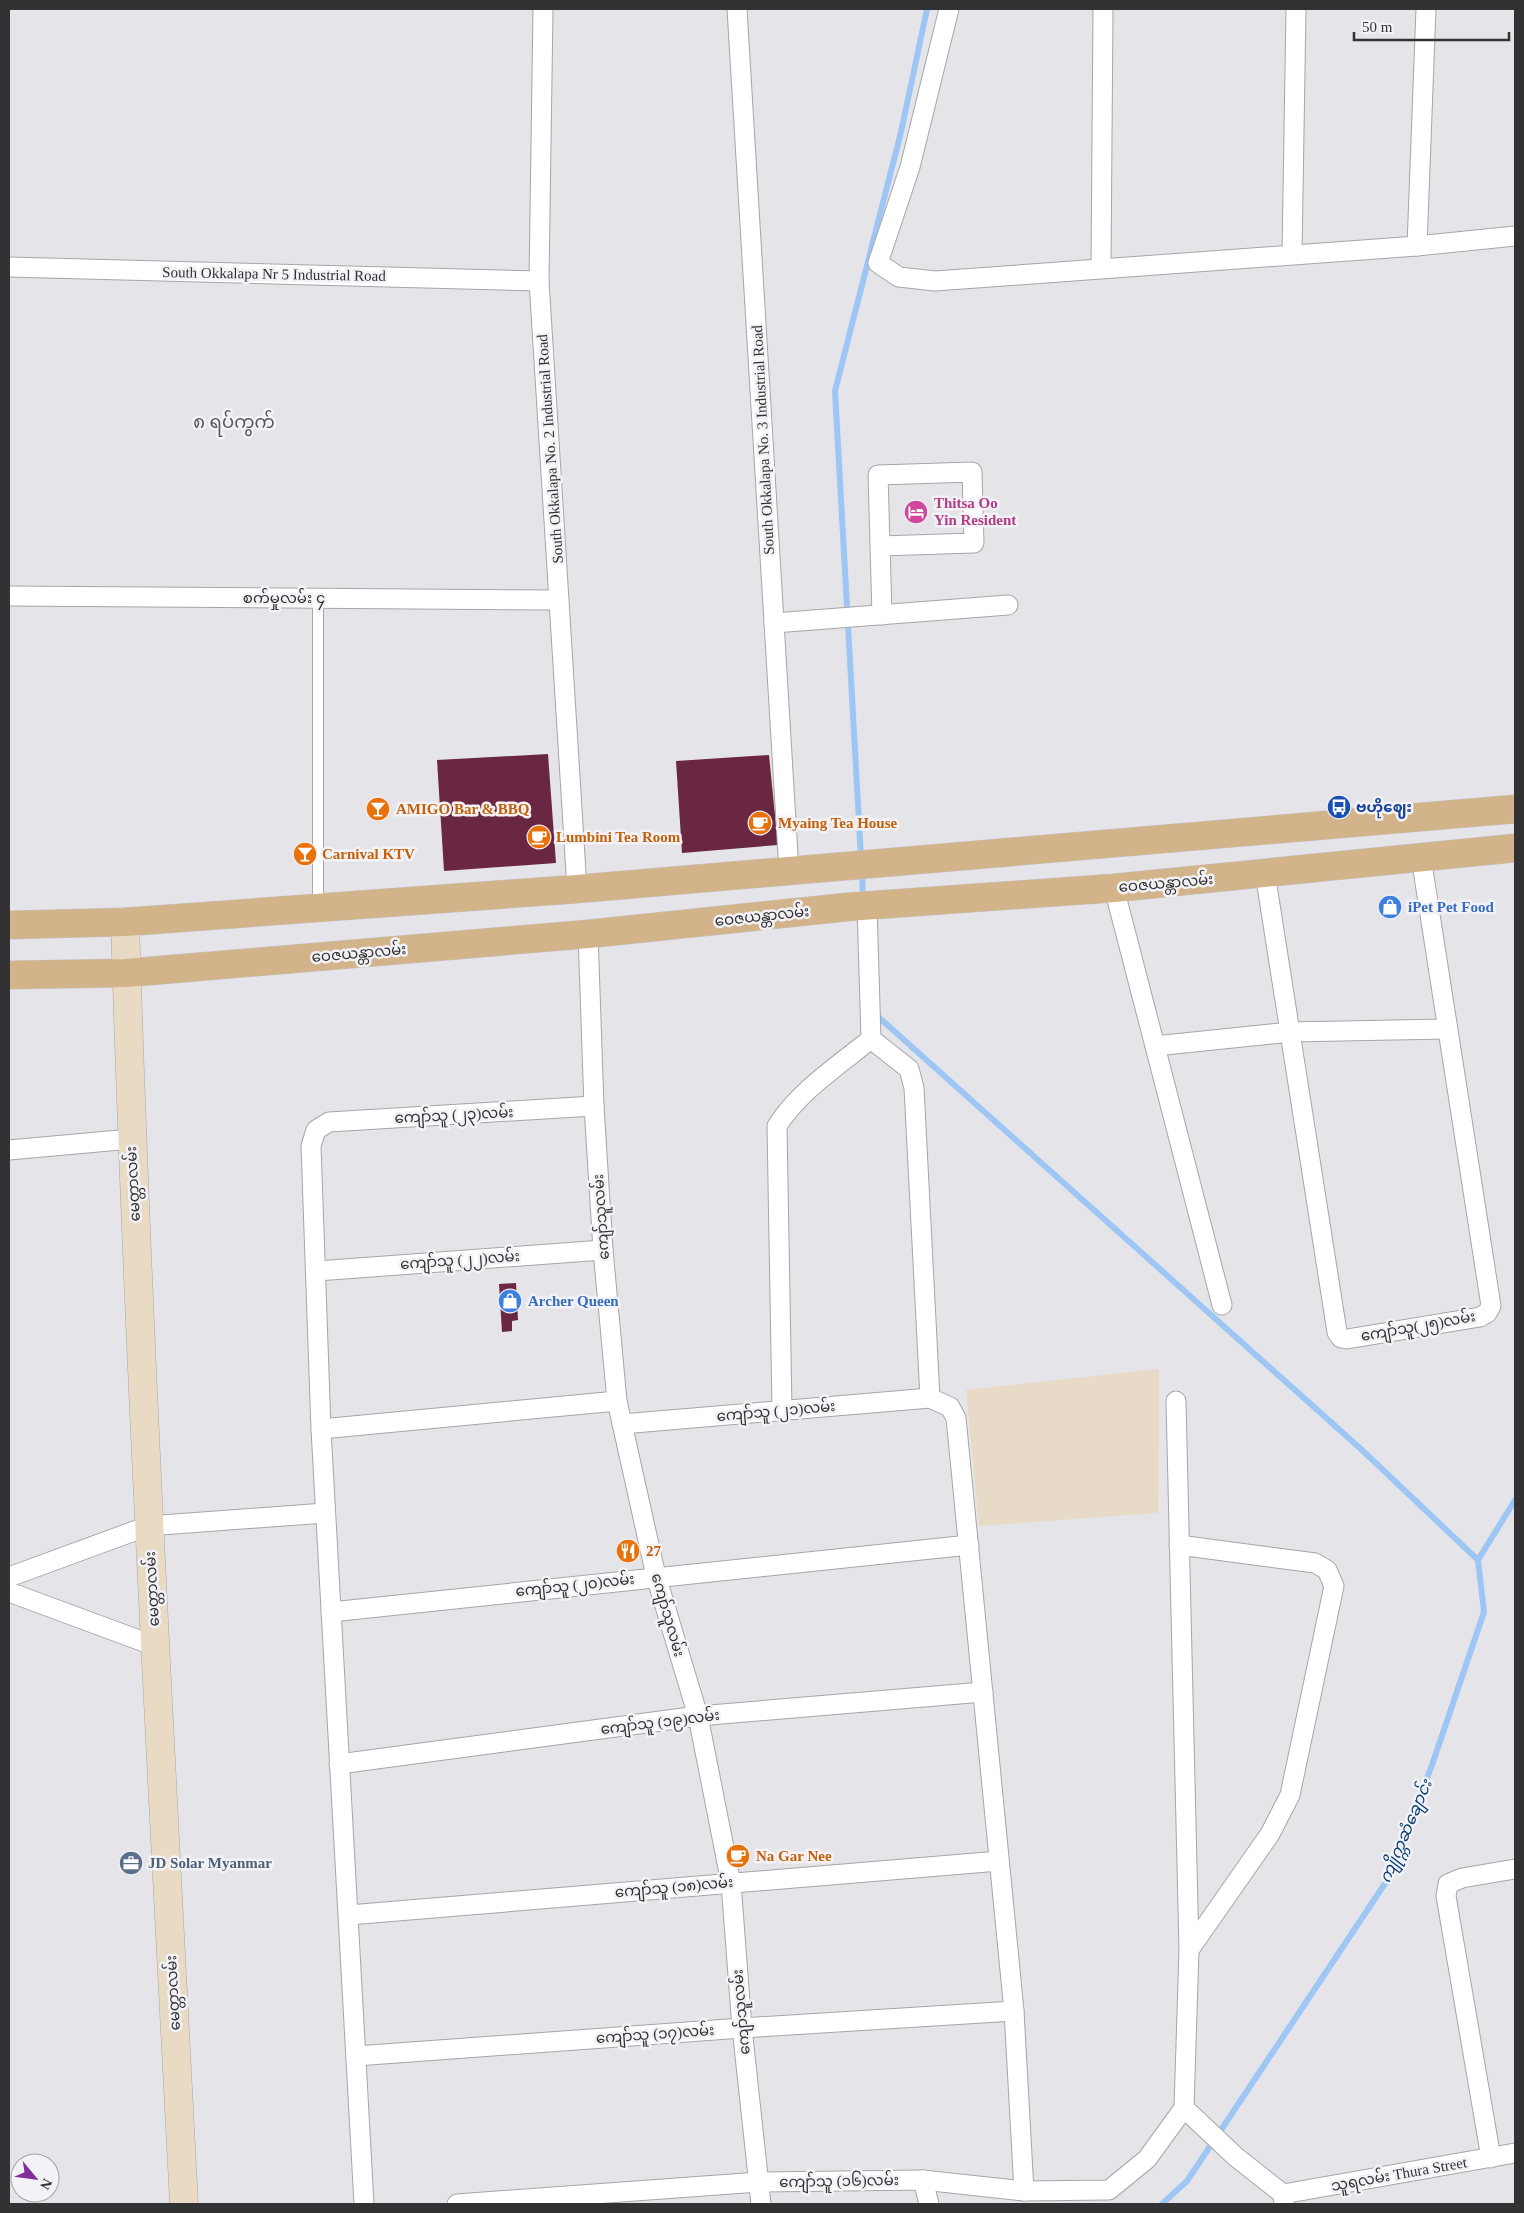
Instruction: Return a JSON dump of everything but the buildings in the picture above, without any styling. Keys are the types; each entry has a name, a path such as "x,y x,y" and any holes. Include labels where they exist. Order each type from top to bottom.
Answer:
{"main road":[{"path":"1472,813 1515,802"},
{"path":"9,925 125,922 576,889 1515,809"},
{"name":"ဝေဇယန္တာလမ်း","path":"9,975 126,973 588,934 867,906 1114,888 1515,848"},
{"path":"1032,850 1033,894"},
{"path":"1477,852 1515,857"},
{"name":"မေတ္တာလမ်း","path":"125,922 131,1140 148,1526 184,2204"}],"street":[{"name":"South Okkalapa No. 2 Industrial Road","path":"543,9 539,281 576,889"},
{"name":"South Okkalapa No. 3 Industrial Road","path":"737,9 789,871"},
{"path":"949,9 910,167 878,263 899,277 935,281 1417,246 1515,236"},
{"path":"1101,268 1103,9"},
{"path":"1292,254 1296,9"},
{"path":"1417,246 1426,9"},
{"name":"South Okkalapa Nr 5 Industrial Road","path":"9,267 539,281"},
{"path":"880,546 974,543 972,472 878,475 880,546 882,615"},
{"name":"စက်မှုလမ်း ၄","path":"9,596 559,600"},
{"path":"774,623 1008,605"},
{"name":"ကျော်သူ(၂၅)လမ်း","path":"1265,874 1337,1332 1340,1338 1347,1339 1480,1317 1487,1313 1491,1306 1446,1029 1421,857"},
{"path":"1114,888 1222,1305"},
{"path":"867,906 871,1039 909,1069 914,1088 930,1398 950,1407 956,1418 1014,2011 1024,2191"},
{"name":"ကျော်သူလမ်း","path":"588,934 594,1106 617,1401 656,1576 698,1716 731,1883 742,2028 761,2204"},
{"path":"1155,1046 1290,1032 1446,1029"},
{"path":"782,1410 777,1126 785,1113 818,1082 871,1039"},
{"name":"ကျော်သူ (၂၃)လမ်း","path":"317,1271 311,1146 316,1130 329,1122 594,1106"},
{"path":"9,1150 131,1140"},
{"name":"ကျော်သူ (၂၂)လမ်း","path":"317,1271 604,1250"},
{"path":"317,1271 320,1429 364,2204"},
{"name":"ကျော်သူ (၂၁)လမ်း","path":"622,1424 930,1398"},
{"path":"320,1429 617,1401"},
{"path":"1176,1401 1189,1950 1184,2108"},
{"path":"9,1577 148,1526 325,1513"},
{"name":"ကျော်သူ (၂၀)လမ်း","path":"331,1612 656,1576 969,1545"},
{"path":"1179,1545 1314,1563 1327,1570 1334,1586 1290,1795 1270,1834 1189,1950"},
{"path":"9,1592 155,1646"},
{"name":"ကျော်သူ (၁၉)လမ်း","path":"339,1764 698,1716 983,1692"},
{"name":"ကျော်သူ (၁၈)လမ်း","path":"348,1915 999,1861"},
{"path":"1491,2158 1446,1896 1448,1884 1462,1878 1515,1869"},
{"name":"ကျော်သူ (၁၇)လမ်း","path":"356,2056 742,2028 1014,2011"},
{"name":"သူရလမ်း Thura Street","path":"1184,2108 1283,2199 1515,2153"},
{"name":"ကျော်သူ (၁၆)လမ်း","path":"457,2204 758,2182 923,2180 1024,2191 1109,2190 1147,2159 1184,2108"},
{"path":"923,2180 929,2204"}],"lane":[{"path":"318,598 318,908"}],"shaded area":[{"path":"1159,1369 1158,1513 979,1526 966,1390"}],"waterway":[{"path":"861,858 835,391 901,132 927,9"},
{"path":"862,871 863,900"},
{"path":"874,1013 1362,1450 1478,1560"},
{"name":"ကျိုက္ကဆံချောင်း","path":"1162,2204 1187,2181 1388,1879 1432,1765 1484,1612 1478,1560 1515,1500"}],"place":[{"name":"Thitsa Oo Yin Resident","path":"916,512"},
{"name":"ဗဟိုဈေး","path":"1339,807"},
{"name":"AMIGO Bar & BBQ","path":"378,809"},
{"name":"Myaing Tea House","path":"760,823"},
{"name":"Lumbini Tea Room","path":"539,837"},
{"name":"Carnival KTV","path":"305,854"},
{"name":"iPet Pet Food","path":"1390,907"},
{"name":"Archer Queen","path":"510,1301"},
{"name":"27","path":"628,1551"},
{"name":"Na Gar Nee","path":"738,1856"},
{"name":"JD Solar Myanmar","path":"131,1863"}],"district":[{"name":"၈ ရပ်ကွက်","path":"234,422"}]}
